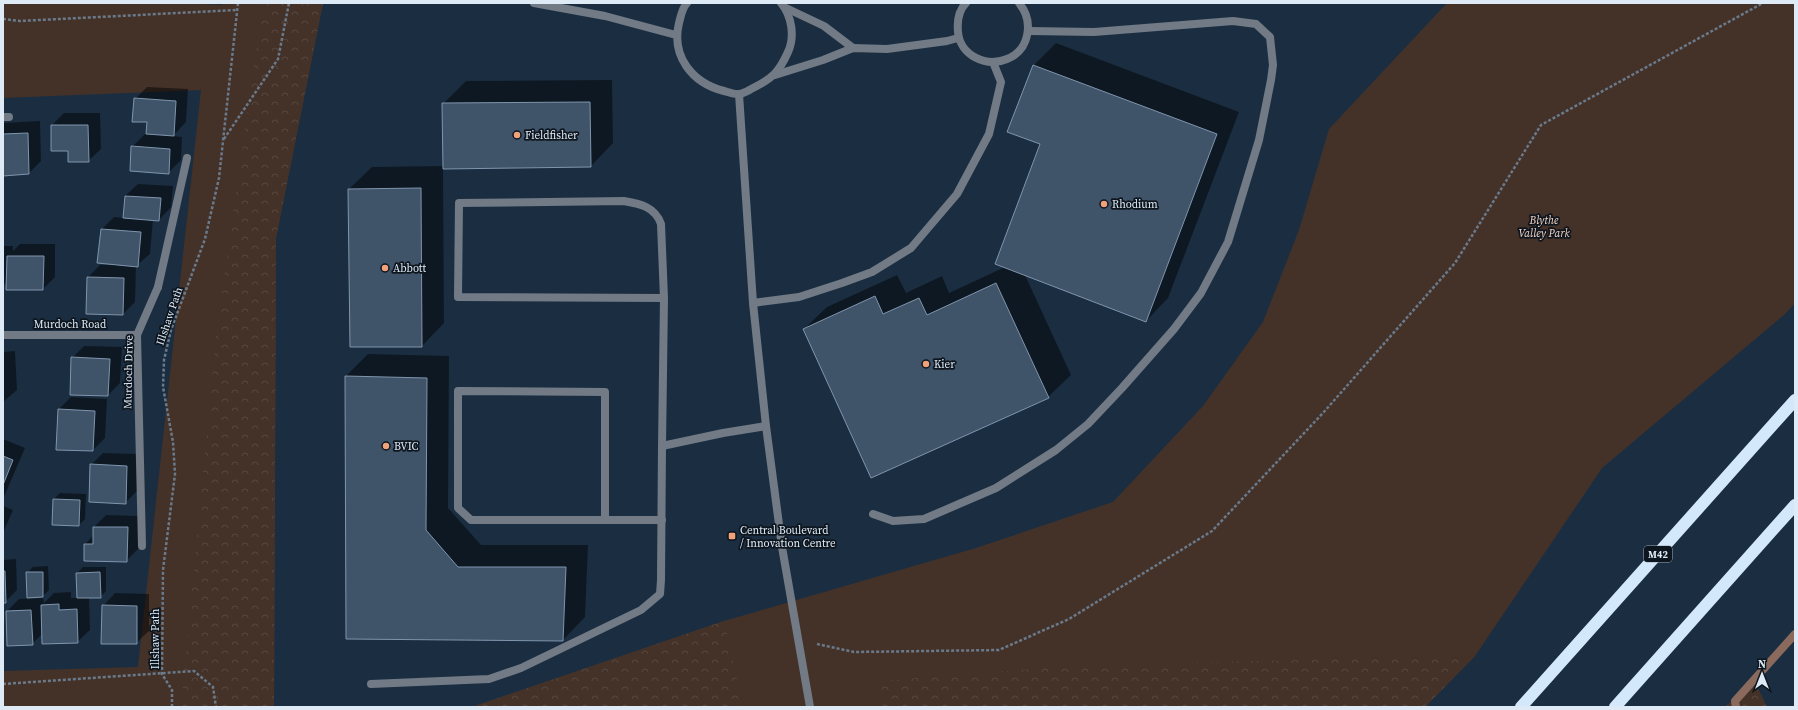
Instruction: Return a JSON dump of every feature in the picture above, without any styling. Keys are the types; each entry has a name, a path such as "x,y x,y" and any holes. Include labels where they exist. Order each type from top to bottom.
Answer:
{"highway":[{"name":"M42","path":"1521,707 1795,400"},
{"path":"1615,707 1795,505"}],"street":[{"path":"534,3 605,16 676,35"},
{"path":"687,3 684,7 676,35 680,54 688,68 696,77 714,88 739,94 767,81 781,68 791,45 791,26 784,6"},
{"path":"966,3 960,11 957,24 958,38 971,55 980,60 993,62 1007,59 1017,53 1023,46 1029,30 1028,19 1025,10 1019,3"},
{"path":"784,6 824,26 853,48"},
{"path":"873,514 893,521 924,519 996,488 1056,450 1088,424 1174,329 1201,293 1228,242 1259,140 1270,88 1273,65 1270,37 1256,24 1233,21 1094,32 1029,30"},
{"path":"775,75 853,48 887,49 947,41 958,38"},
{"path":"753,303 799,297 842,283 872,272 911,248 957,194 989,134 1001,82 993,62"},
{"path":"739,94 753,303 766,426 782,547 800,641 810,707"},
{"name":"Murdoch Drive","path":"142,546 137,335 158,287 187,158"},
{"path":"371,684 490,679 521,668 641,610 660,594 664,298 661,224 658,217 648,207 639,203 624,200 459,203 458,297 664,298"},
{"name":"Murdoch Road","path":"3,335 137,335"},
{"path":"605,520 605,392 458,391 458,508 471,520 605,520 662,520"},
{"path":"662,446 723,433 766,426"}],"path":[{"name":"Illshaw Path","path":"172,707 172,690 162,674 163,570 175,474 173,442 163,387 164,360 171,330 205,239 220,178 238,3"},
{"path":"224,140 278,59 289,3"},
{"path":"800,641 854,652 999,650 1069,619 1212,532 1323,413 1455,263 1541,125 1764,3"},
{"path":"3,19 28,20 237,10"},
{"path":"3,684 194,671 213,687 216,707"}],"green space":[{"path":"3,3 182,3 222,5 222,3 323,3 276,238 274,707 3,707 3,671 138,667 201,90 3,98"},
{"path":"263,3 323,3 276,238 274,707 181,707 216,336"},
{"name":"Blythe Valley Park","path":"1447,3 1795,3 1795,303 1785,314 1602,468 1475,656 1425,707 472,707 724,621 976,548 1113,502 1203,406 1263,322 1299,230 1329,129"},
{"path":"724,621 743,707 472,707"},
{"path":"1475,656 1425,707 879,707 879,681 1082,665"},
{"path":"1754,680 1767,707 1725,707"}],"building":[{"name":"Rhodium","path":"1033,65 1217,134 1146,322 995,264 1040,144 1007,132"},
{"path":"134,98 176,101 174,136 146,134 147,122 132,122"},
{"name":"Fieldfisher","path":"590,102 591,167 443,169 442,103"},
{"path":"51,125 88,125 89,162 68,162 68,151 51,151"},
{"path":"28,133 29,174 3,176 3,134"},
{"path":"131,146 170,149 169,174 130,171"},
{"name":"Abbott","path":"421,188 422,347 350,347 348,189"},
{"path":"125,196 161,198 159,221 123,218"},
{"path":"101,229 141,232 138,267 97,263"},
{"path":"7,256 44,256 43,290 6,290"},
{"path":"87,277 124,278 123,315 86,314"},
{"name":"Kier","path":"996,283 1049,398 871,478 803,329 875,296 883,314 919,298 927,315"},
{"path":"71,357 110,359 108,396 70,395"},
{"name":"BVIC","path":"345,376 427,378 426,530 458,567 566,567 563,641 346,639"},
{"path":"58,409 95,411 93,451 56,450"},
{"path":"3,456 13,460 3,485"},
{"path":"90,464 127,466 126,504 89,502"},
{"path":"53,499 80,500 79,526 52,525"},
{"path":"93,527 128,527 127,562 84,561 84,544 93,544"},
{"path":"3,571 5,571 6,603 3,603"},
{"path":"26,572 43,572 43,597 27,598"},
{"path":"100,572 101,598 77,598 76,573"},
{"path":"59,604 59,610 77,609 78,643 42,644 41,605"},
{"path":"102,605 137,606 137,644 101,644"},
{"path":"31,610 33,645 7,646 6,611"}],"waterway":[{"path":"1736,707 1735,701 1795,634"}],"place":[{"name":"Fieldfisher","path":"517,135"},
{"name":"Rhodium","path":"1104,204"},
{"name":"Abbott","path":"385,268"},
{"name":"Kier","path":"926,364"},
{"name":"BVIC","path":"386,446"},
{"name":"Central Boulevard / Innovation Centre","path":"732,536"}]}
